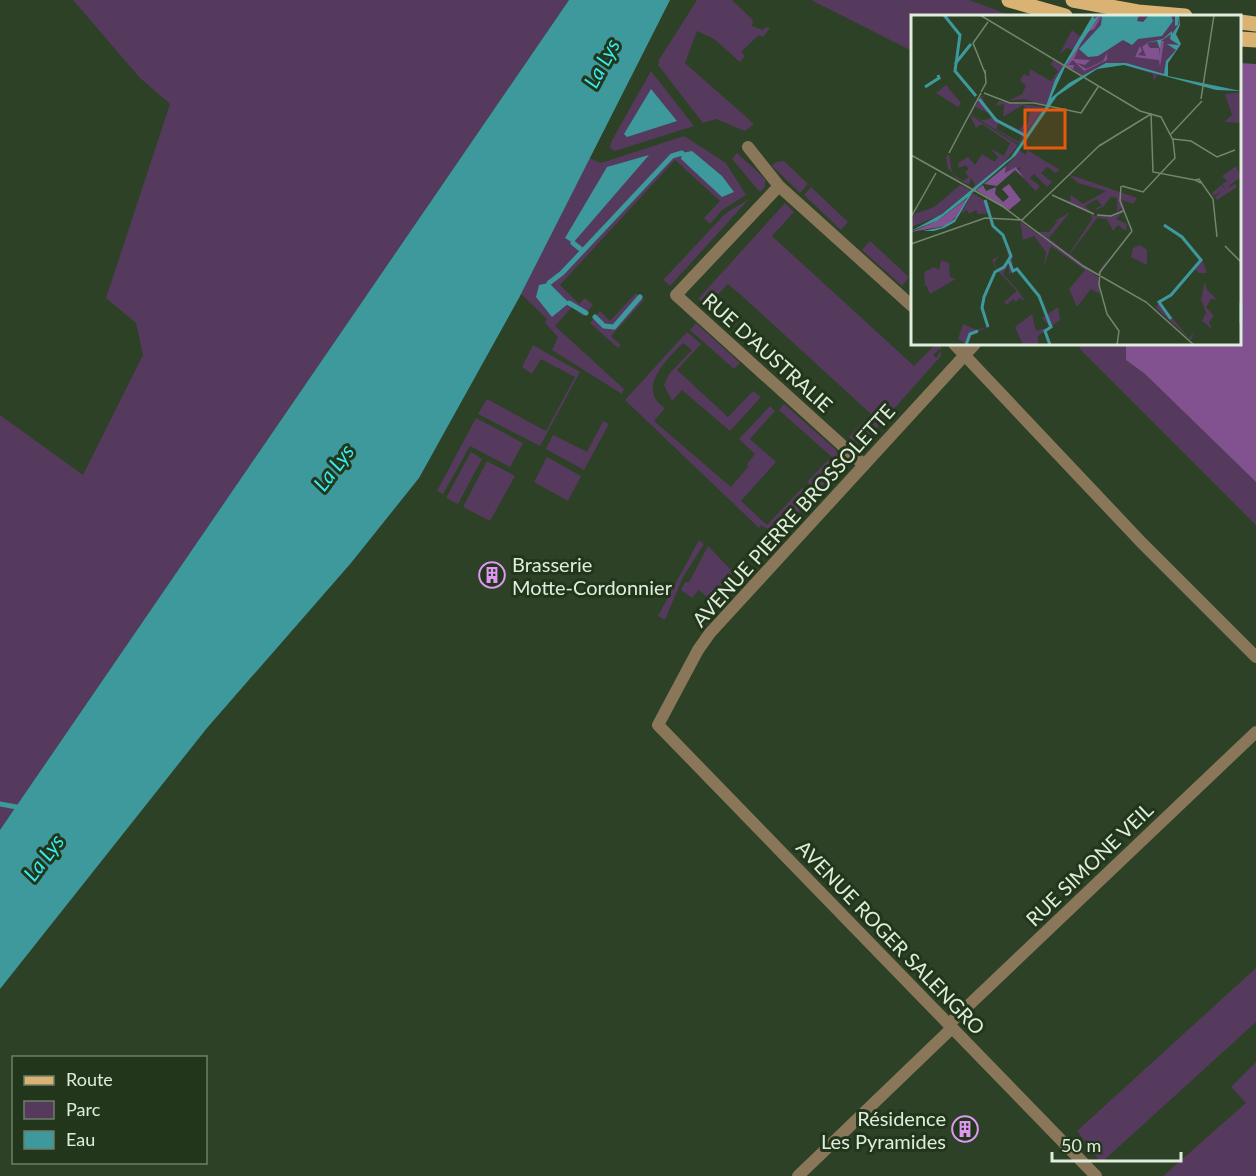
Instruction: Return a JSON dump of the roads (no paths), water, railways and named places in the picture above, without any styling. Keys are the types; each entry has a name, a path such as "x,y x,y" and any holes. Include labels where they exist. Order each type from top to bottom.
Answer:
{"main road":[{"path":"1009,0 1062,15"},
{"path":"1073,0 1106,8 1175,15"},
{"path":"1241,22 1256,24"},
{"path":"1241,39 1256,40"}],"street":[{"path":"748,147 779,186 911,305"},
{"name":"RUE D'AUSTRALIE","path":"779,186 676,296 864,465"},
{"path":"955,345 1141,542 1256,657"},
{"name":"AVENUE PIERRE BROSSOLETTE","path":"658,725 698,650 710,633 974,345"},
{"name":"AVENUE ROGER SALENGRO","path":"658,725 1096,1176"},
{"name":"RUE SIMONE VEIL","path":"798,1176 950,1026 1256,732"}],"water":[{"name":"La Lys","path":"569,0 670,0 519,298 419,478 351,563 207,728 0,989 0,830"},
{"path":"651,89 677,121 627,137 624,134"},
{"path":"692,151 722,176 734,192 722,197 681,159 682,153"},
{"path":"649,155 573,243 565,238 607,167"},
{"path":"549,283 569,303 552,317 536,297 539,285"}],"waterway":[{"path":"549,283 562,273 672,156 682,153"},
{"path":"573,243 583,251"},
{"path":"595,317 604,326 614,327 640,297"},
{"path":"569,303 586,313"},
{"path":"0,804 22,808"}],"place":[{"name":"Brasserie Motte-Cordonnier","path":"492,575"},
{"name":"Résidence Les Pyramides","path":"965,1129"}]}
